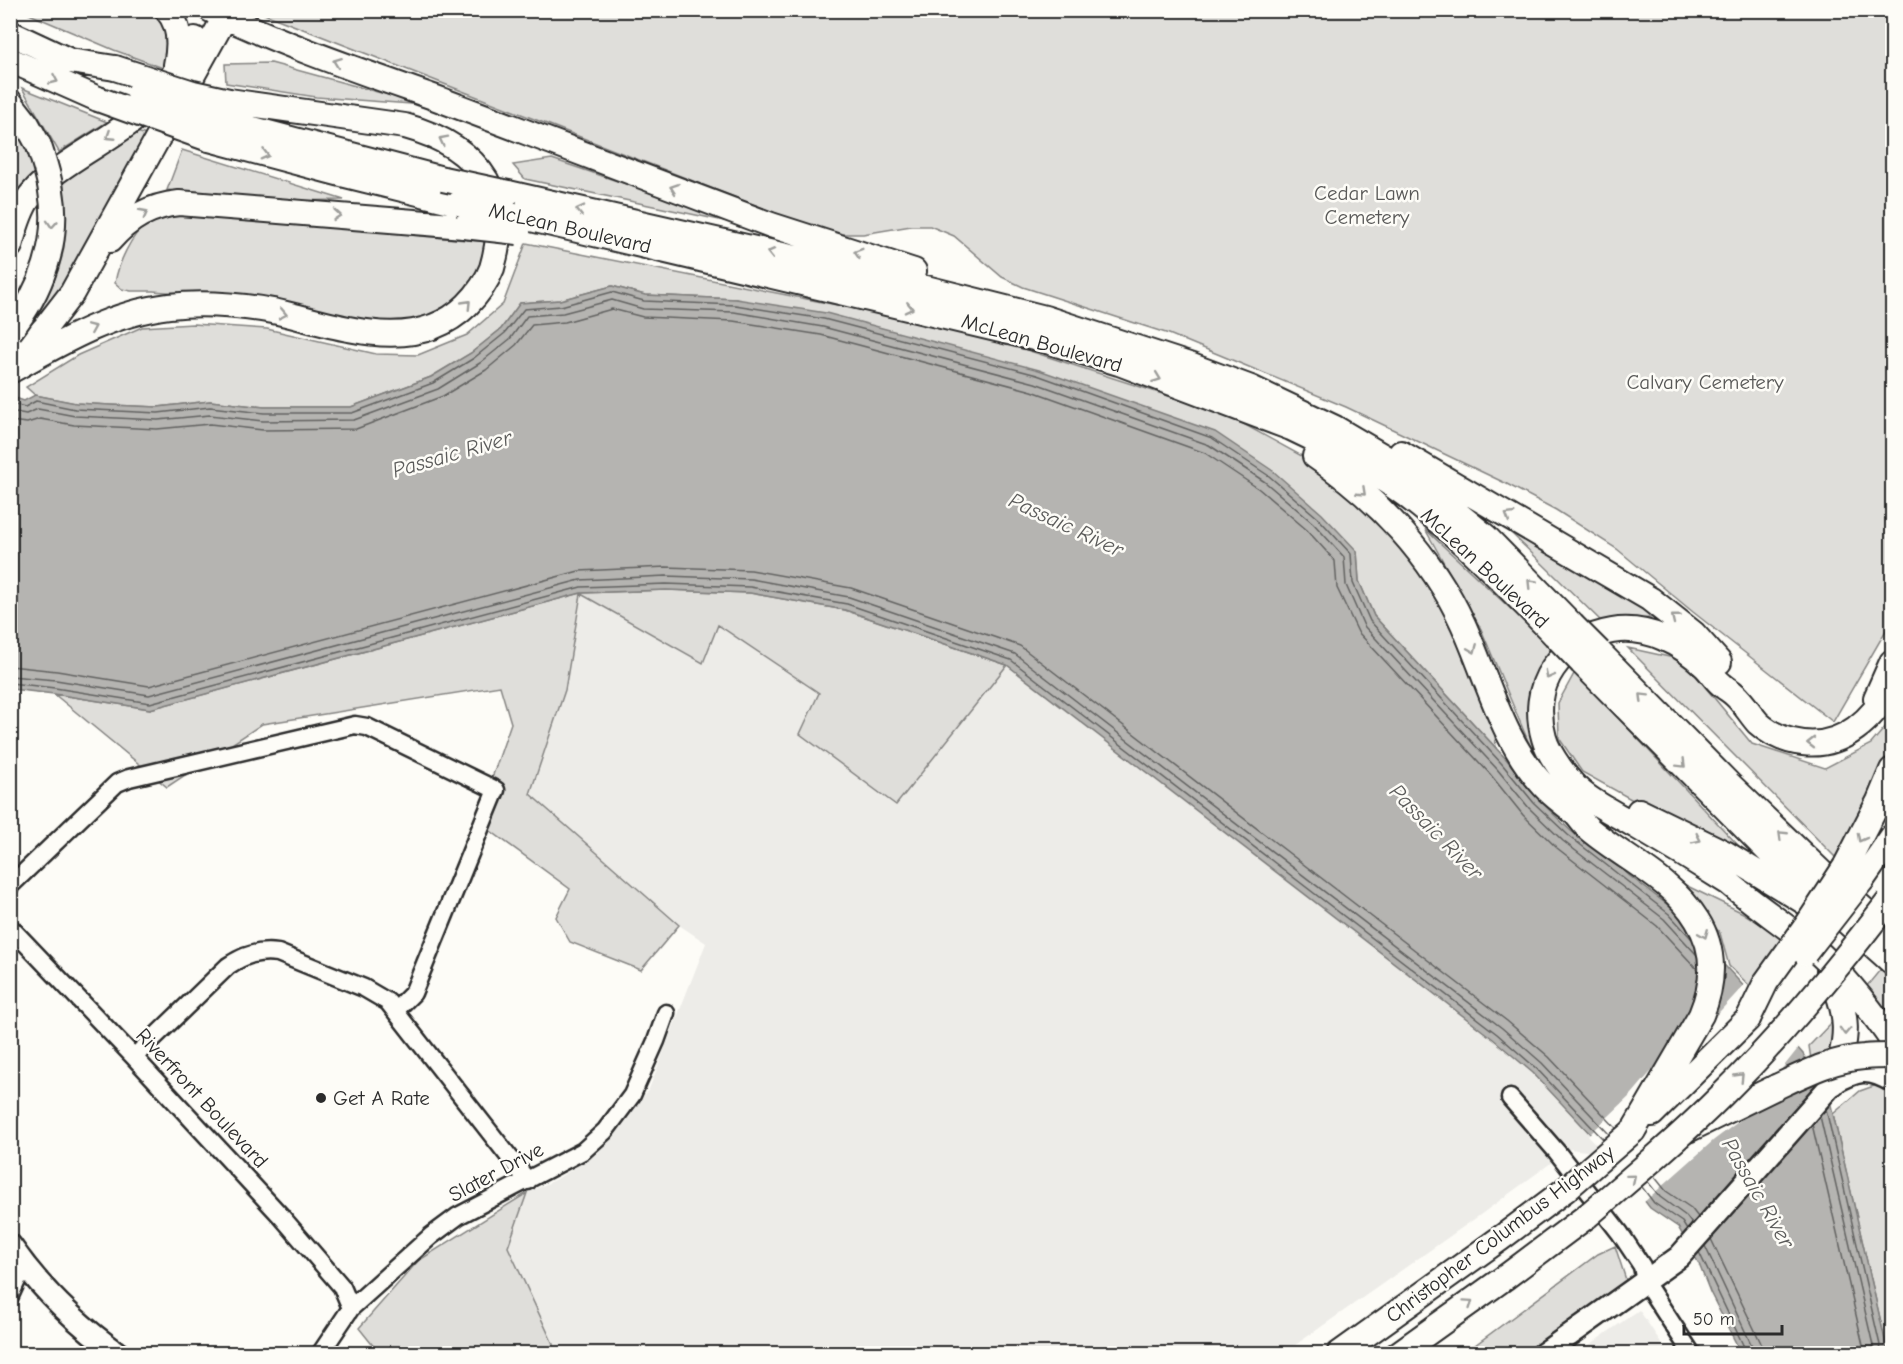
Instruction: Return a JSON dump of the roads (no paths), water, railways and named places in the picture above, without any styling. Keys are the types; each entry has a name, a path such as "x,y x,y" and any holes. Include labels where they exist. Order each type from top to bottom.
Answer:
{"highway":[{"path":"166,10 178,29 174,73"},
{"path":"10,246 21,212 36,188 138,117 155,99 219,12"},
{"path":"10,361 59,311 87,267 219,12"},
{"path":"219,12 391,83 771,225 941,279 1112,339"},
{"name":"McLean Boulevard","path":"10,33 70,61 107,83"},
{"name":"McLean Boulevard","path":"10,60 107,83 219,120 443,179 513,213 1047,341 1119,363 1317,440 1394,487 1420,506 1564,630"},
{"path":"27,343 73,336 138,311 201,304 236,305 273,311 369,332 393,335 417,333 440,324 461,310 477,293 490,271 497,249 498,212 484,177 469,158 459,150 428,133 405,126 219,120 193,93 107,83"},
{"path":"10,102 27,124 39,146 51,192 53,214 50,249 38,288 25,311 27,343 10,371"},
{"name":"McLean Boulevard","path":"219,120 337,173 462,215"},
{"path":"87,267 112,237 131,220 141,213 163,205 179,203 462,215 513,213"},
{"name":"McLean Boulevard","path":"513,213 910,284 1045,318 1192,366 1251,388 1335,428 1386,458 1485,536 1564,630 1774,857 1888,949"},
{"path":"1251,388 1314,409 1361,431 1420,463 1650,599 1688,628 1706,647 1731,677 1736,695"},
{"path":"1185,389 1293,442 1315,456 1358,488 1399,529 1439,579 1463,624 1513,742 1543,785 1576,814 1589,829 1669,888 1692,911 1704,933 1711,957 1709,993 1701,1016 1634,1131"},
{"path":"1893,686 1864,723 1852,732 1839,739 1814,744 1802,743 1778,736 1759,723 1736,695 1721,684 1688,652 1657,635 1625,629 1590,637 1576,644 1559,659 1546,678 1541,698 1540,719 1550,755 1580,791 1729,883 1784,924 1822,956 1865,1002 1893,1040"},
{"path":"1864,723 1893,662"},
{"path":"1853,873 1879,801 1893,770"},
{"path":"1569,777 1708,844 1888,949"},
{"path":"1576,814 1724,890 1748,899"},
{"path":"1853,873 1893,837"},
{"name":"Christopher Columbus Highway","path":"1339,1353 1565,1190 1688,1081 1748,1019 1766,982 1807,925 1853,873"},
{"name":"Christopher Columbus Highway","path":"1398,1353 1414,1345 1545,1249 1683,1133 1757,1060 1790,1023 1891,899"},
{"path":"1822,956 1842,1000 1846,1020 1846,1038 1833,1083"},
{"path":"1683,1133 1806,1072 1864,1056 1893,1056"}],"main road":[{"path":"1543,1353 1679,1257 1833,1083 1853,1072 1870,1071 1893,1081"},
{"path":"10,1245 24,1265 86,1328 119,1353"}],"street":[{"path":"10,886 117,783 129,778 355,725 368,727 496,790 413,993 395,1011"},
{"name":"Riverfront Boulevard","path":"10,927 281,1216 342,1287 351,1308"},
{"path":"134,1057 228,966 240,958 259,952 278,953 364,988 388,1002 528,1181"},
{"name":"Slater Drive","path":"320,1353 351,1308 410,1254 458,1216 582,1151 605,1131 632,1095 666,1013"},
{"path":"1510,1098 1557,1152 1620,1233 1642,1266 1645,1282 1692,1353"},
{"path":"10,1296 24,1265"}],"water":[{"name":"Passaic River","path":"612,286 645,295 736,299 826,313 1039,370 1215,432 1273,471 1322,514 1357,551 1359,581 1374,616 1507,760 1538,799 1571,831 1673,909 1803,1054 1831,1105 1888,1353 1741,1353 1710,1292 1699,1264 1678,1227 1650,1208 1609,1154 1533,1073 1493,1039 1007,665 845,610 750,593 666,590 581,593 150,709 11,689 10,396 24,401 35,395 76,403 158,407 210,401 264,407 351,407 431,377 471,353 501,329 520,303 560,300"}],"place":[{"name":"Get A Rate","path":"321,1098"}],"park label":[{"name":"Cedar Lawn Cemetery","path":"1367,205"},
{"name":"Calvary Cemetery","path":"1705,382"}]}
